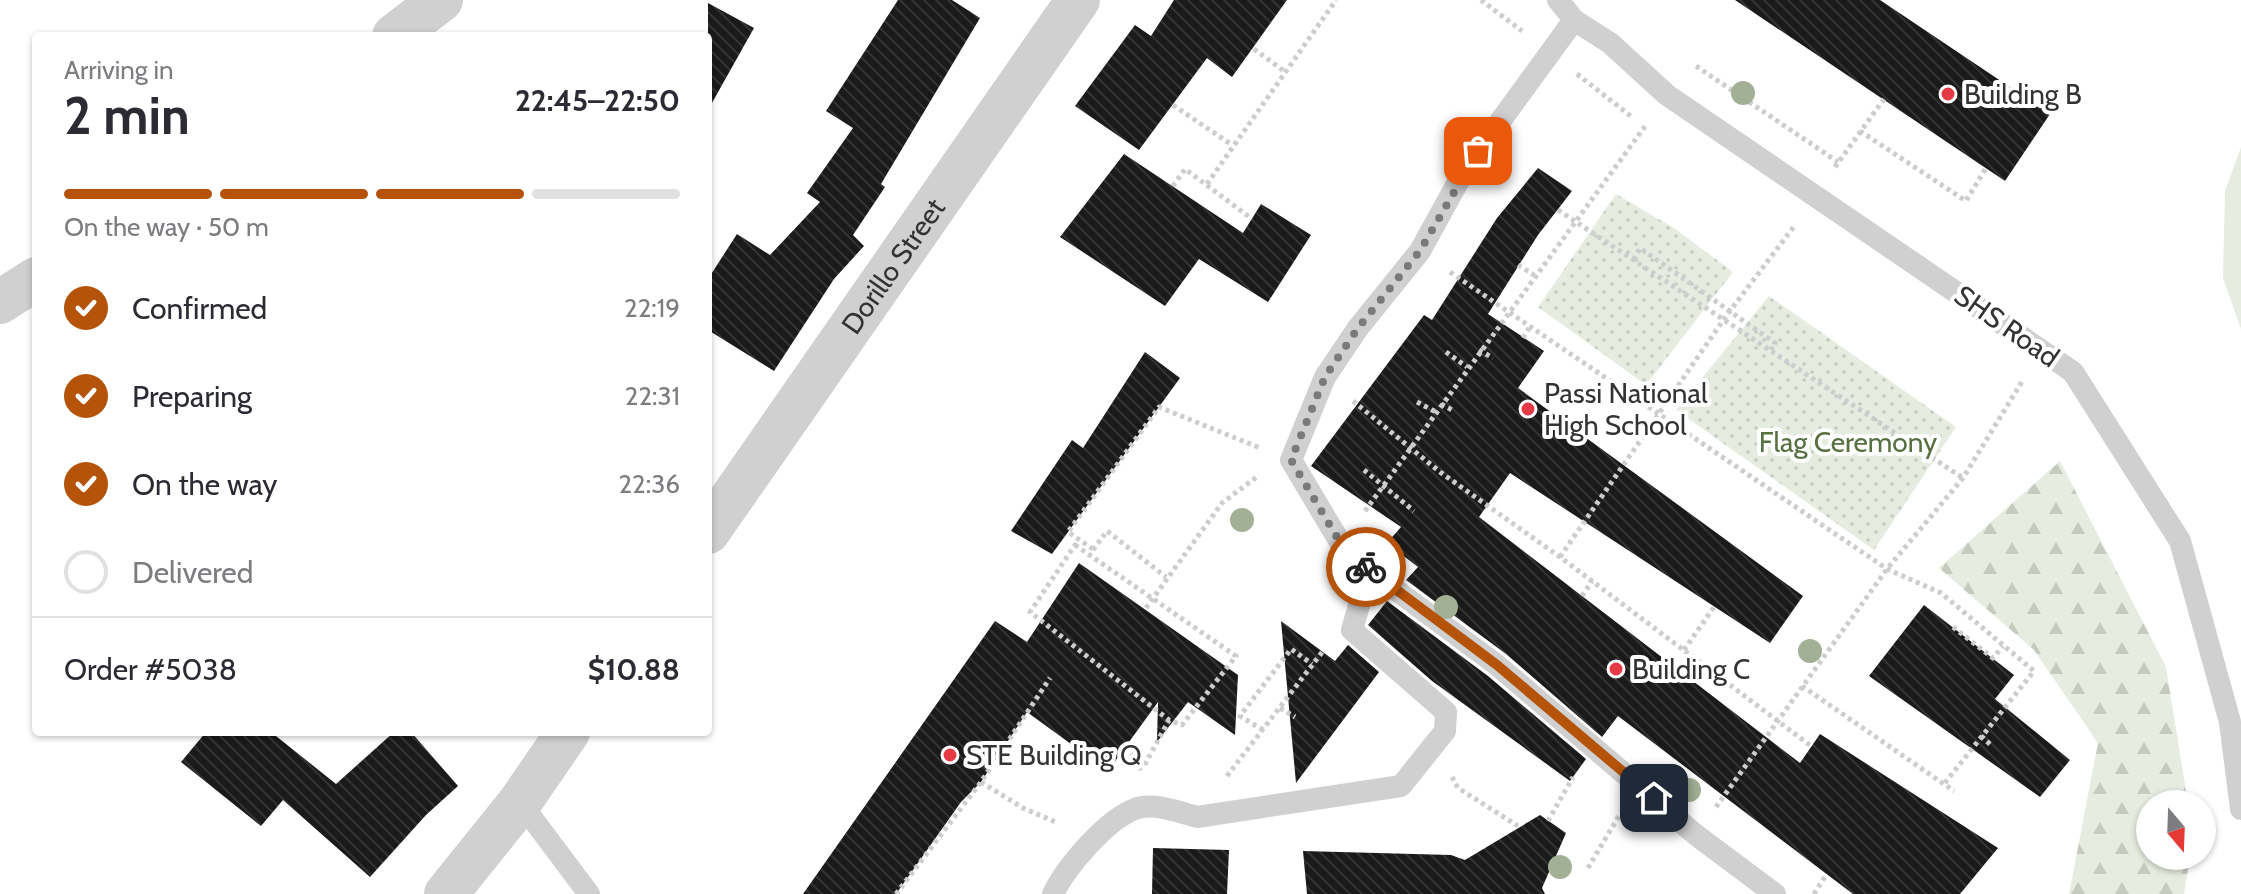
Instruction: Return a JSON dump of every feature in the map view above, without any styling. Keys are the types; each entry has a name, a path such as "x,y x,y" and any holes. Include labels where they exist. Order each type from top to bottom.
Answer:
{"street":[{"path":"399,32 441,0"},
{"name":"Dorillo Street","path":"712,526 1078,0"},
{"path":"0,302 32,282"},
{"path":"446,894 520,802 565,736"}],"lane":[{"name":"SHS Road","path":"1558,0 1574,20 1610,43 1667,95 2073,372 2180,541 2230,722 2241,809"},
{"path":"1574,20 1464,171 1420,251 1358,328 1325,377 1291,460 1341,544 1369,570 1497,665 1696,835 1775,894"},
{"path":"1053,894 1064,872 1108,827 1136,808 1169,809 1197,817 1401,786 1445,731 1446,712 1352,630 1369,570"},
{"path":"520,802 589,894"}],"path":[{"path":"1207,184 1336,0"},
{"path":"1254,49 1284,71"},
{"path":"1691,63 1838,162 1884,99"},
{"path":"1341,544 1506,312 1667,95"},
{"path":"1173,105 1232,145"},
{"path":"1860,131 1966,201 1986,168"},
{"path":"1173,186 1185,169 1252,219"},
{"path":"1560,557 1724,319 1816,197"},
{"path":"1558,210 1963,478"},
{"path":"1634,260 1640,248 1775,343 1771,350"},
{"path":"1420,251 1887,569 1941,593 2034,671 1944,784"},
{"path":"1518,265 1534,275"},
{"path":"1687,294 1693,284"},
{"path":"1523,338 1529,328"},
{"path":"1479,350 1493,358"},
{"path":"1696,835 1887,569 1963,478 2042,350"},
{"path":"1446,352 1467,367"},
{"path":"1325,377 1410,449 1560,557 1811,746"},
{"path":"1417,402 1436,412"},
{"path":"1441,404 1454,411"},
{"path":"1091,552 1075,545 1030,612 1169,720 1182,725 1236,656 1091,552 1068,532 1159,407 1291,460"},
{"path":"1146,608 1222,503 1254,478 1291,460"},
{"path":"1364,470 1414,511"},
{"path":"1091,552 1107,531 1166,577"},
{"path":"1582,596 1592,581"},
{"path":"1684,650 1714,607"},
{"path":"1953,627 1993,658 2003,646"},
{"path":"1197,817 1329,644"},
{"path":"1263,730 1240,716 1291,649 1312,664"},
{"path":"896,894 981,782 1050,678"},
{"path":"1802,686 1954,791"},
{"path":"1280,708 1295,717"},
{"path":"1130,773 1144,766 1169,720"},
{"path":"1981,736 1991,745"},
{"path":"1436,739 1458,788 1518,826"},
{"path":"1548,821 1570,780 1595,747"},
{"path":"981,782 1054,825 1067,819"},
{"path":"1814,894 1826,875"}],"green space":[{"path":"2241,147 2241,329 2223,278 2225,191"},
{"path":"1616,194 1674,228 1733,272 1646,385 1538,307"},
{"name":"Flag Ceremony","path":"1769,296 1956,427 1874,550 1676,410"},
{"path":"2060,461 2166,667 2186,790 2136,790 2136,870 2188,870 2184,894 2069,894 2098,743 2034,650 1939,568"}],"building":[{"path":"898,0 952,0 980,18 881,184 885,187 853,235 864,246 834,279 774,371 712,332 712,273 737,234 770,255 820,202 807,193 853,128 826,111"},
{"path":"1174,0 1287,0 1232,77 1207,58 1139,150 1075,106 1135,25 1151,36"},
{"name":"Building B","path":"1735,0 1880,0 2050,114 2005,181"},
{"path":"708,3 754,28 712,103 712,32 708,32"},
{"path":"1124,154 1243,233 1261,204 1311,235 1268,302 1199,259 1165,306 1060,237"},
{"path":"1538,168 1572,191 1538,235 1488,314 1544,351 1518,388 1803,596 1770,643 1510,473 1479,517 1800,763 1820,734 1998,848 1960,894 1853,894 1618,716 1602,737 1506,654 1406,580 1418,567 1387,543 1401,527 1311,466 1424,315 1432,320 1497,218"},
{"path":"1145,352 1180,378 1052,554 1011,531 1072,440 1083,448"},
{"path":"1079,563 1238,675 1235,735 1188,702 1157,742 1158,702 1108,771 1027,712 981,782 961,802 896,894 803,894 995,621 1027,642"},
{"path":"1387,601 1488,676 1586,759 1570,781 1432,681 1368,625"},
{"path":"1924,605 2014,675 1995,699 2070,760 2040,797 1869,676"},
{"path":"1281,621 1335,661 1348,645 1379,672 1296,783"},
{"path":"203,736 276,736 336,784 390,736 414,736 458,786 426,815 370,877 283,800 261,826 181,762"},
{"path":"1540,815 1566,833 1542,888 1545,894 1307,894 1303,851 1451,855 1465,860"},
{"path":"1153,848 1229,850 1227,894 1152,894"}],"way so far":[{"path":"1366,567 1341,544 1291,460 1325,377 1358,328 1420,251 1478,151"}],"place":[{"name":"Building B","path":"1948,94"},
{"name":"Passi National High School","path":"1528,409"},
{"name":"Building C","path":"1616,669"},
{"name":"STE Building Q","path":"950,755"}],"route":[{"path":"1366,567 1497,665 1654,798"}]}
